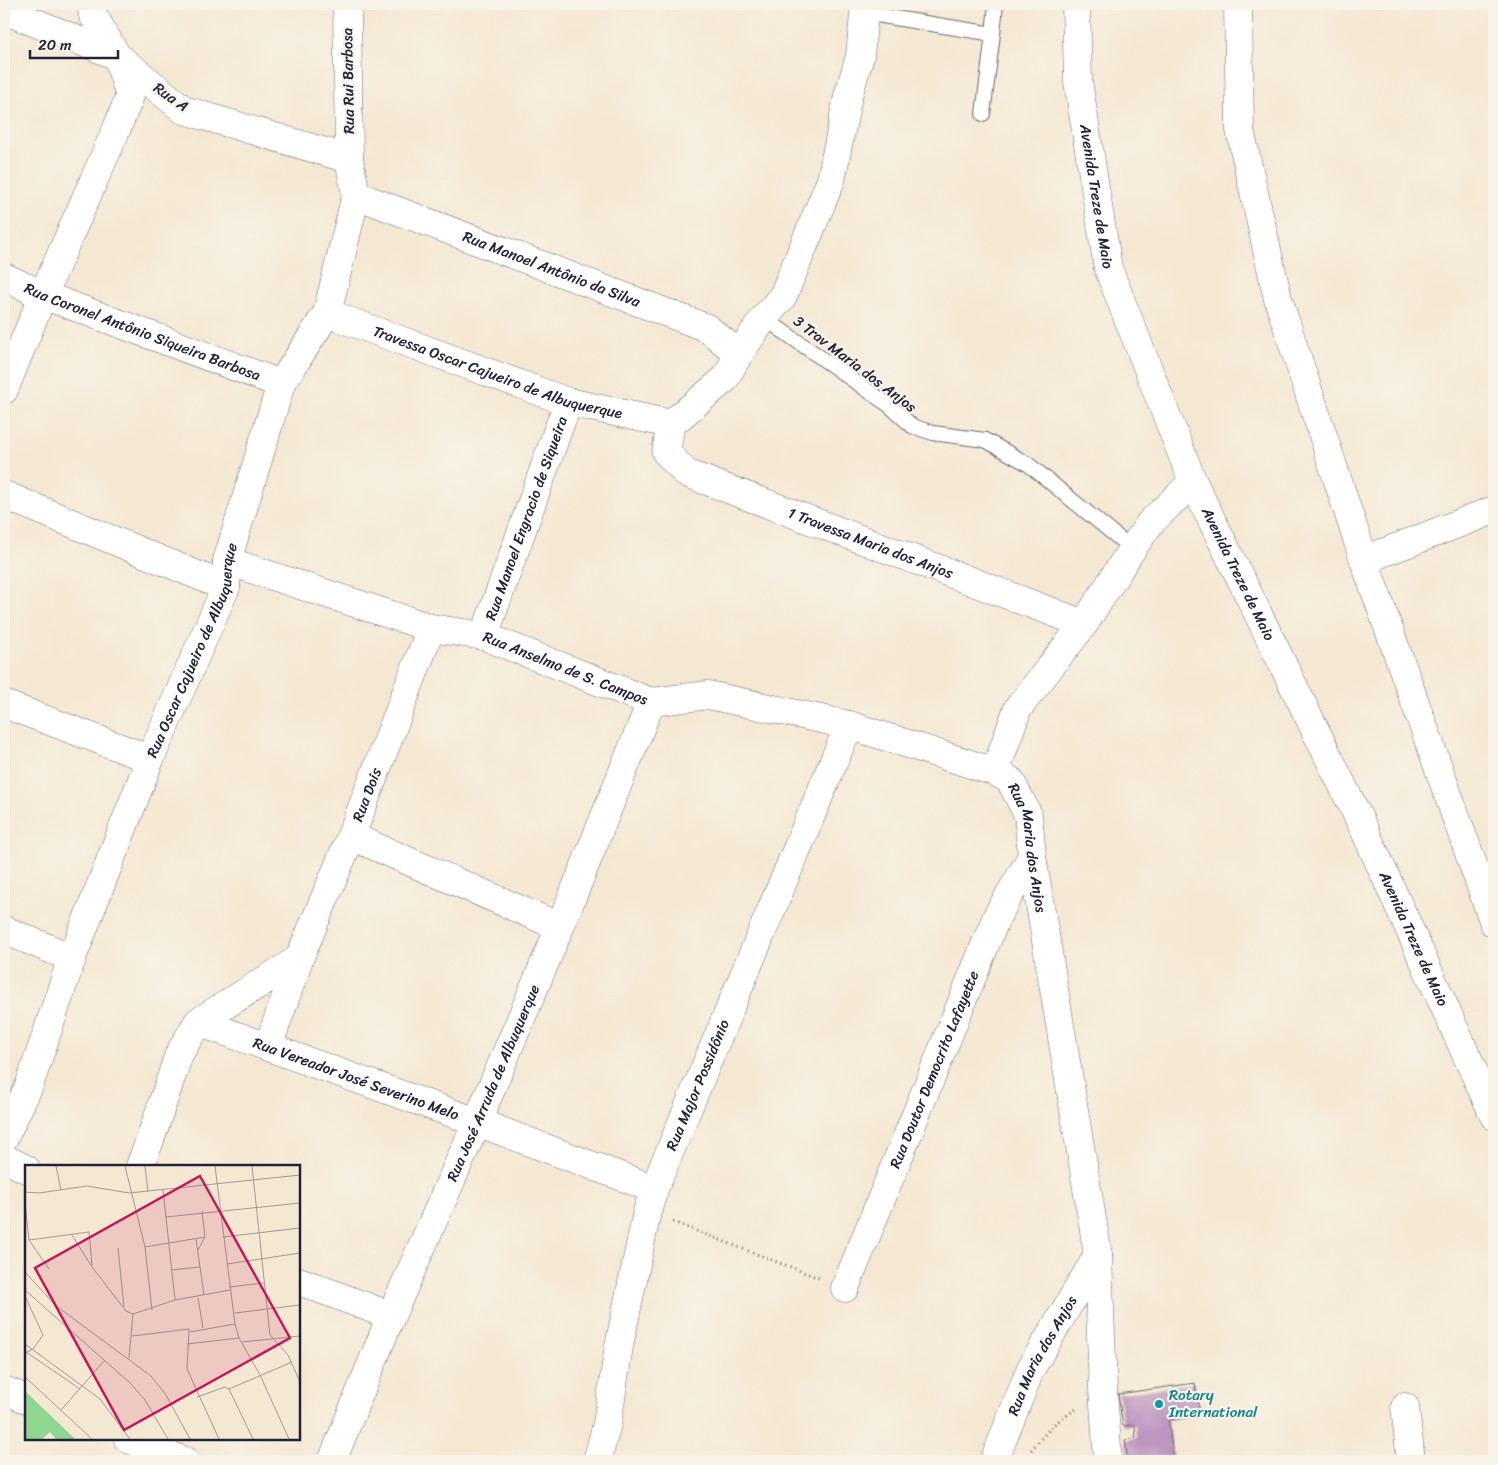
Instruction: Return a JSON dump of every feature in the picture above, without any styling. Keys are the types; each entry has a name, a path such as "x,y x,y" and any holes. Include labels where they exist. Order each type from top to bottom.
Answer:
{"street":[{"path":"4,390 43,295 130,96 118,56 93,16 92,4"},
{"name":"Rua Rui Barbosa","path":"347,4 349,159"},
{"name":"Avenida Treze de Maio","path":"1076,4 1078,81 1108,268 1193,482 1364,829 1494,1116"},
{"path":"1238,4 1240,130 1278,299 1364,560 1494,923"},
{"path":"671,424 725,379 739,354 764,318 783,296 831,180 848,96 860,56 864,9"},
{"name":"Rua A","path":"4,10 118,56 184,110 349,159"},
{"name":"Rua Oscar Cajueiro de Albuquerque","path":"4,1138 29,1086 72,958 150,759 226,574 281,384 327,313 356,195 349,159"},
{"name":"Rua Manoel Antônio da Silva","path":"356,195 707,328 739,354"},
{"name":"Rua Coronel Antônio Siqueira Barbosa","path":"4,277 43,295 281,384"},
{"name":"Travessa Oscar Cajueiro de Albuquerque","path":"327,313 568,402 671,424"},
{"name":"Rua Manoel Engracio de Siqueira","path":"484,636 568,402"},
{"name":"1 Travessa Maria dos Anjos","path":"671,424 666,452 686,473 1084,624"},
{"name":"Rua Maria dos Anjos","path":"1108,1461 1103,1390 1098,1255 1032,856 1028,815 1010,780 995,772 1018,708 1084,624 1150,523 1193,482"},
{"name":"Rua Anselmo de S. Campos","path":"4,495 226,574 431,628 484,636 651,702 708,695 849,725 995,772"},
{"path":"1364,560 1494,510"},
{"name":"Rua Dois","path":"268,1047 299,959 352,836 431,628"},
{"name":"Rua José Arruda de Albuquerque","path":"332,1461 391,1316 477,1122 560,927 651,702"},
{"path":"4,704 150,759"},
{"name":"Rua Major Possidônio","path":"597,1461 607,1424 619,1346 651,1201 849,725"},
{"path":"352,836 560,927"},
{"name":"Rua Doutor Democrito Lafayette","path":"845,1288 997,916 1032,856"},
{"path":"4,930 72,958"},
{"path":"140,1165 179,1054 198,1022 299,959"},
{"name":"Rua Vereador José Severino Melo","path":"198,1022 477,1122 651,1201"},
{"path":"4,1158 25,1168"},
{"name":"Rua Maria dos Anjos","path":"994,1461 1031,1368 1098,1255"},
{"path":"300,1281 391,1316"},
{"path":"4,1390 25,1399"},
{"path":"1404,1407 1411,1461"},
{"path":"131,1440 185,1461"}],"lane":[{"path":"983,114 994,34 996,4"},
{"path":"864,9 994,34"},
{"name":"3 Trav Maria dos Anjos","path":"764,318 890,406 912,426 933,433 985,440 1028,464 1132,549"}],"path":[{"path":"651,1201 845,1288"},
{"path":"1029,1451 1053,1425 1103,1390"}],"building":[{"name":"Rotary International","path":"1195,1383 1200,1415 1168,1420 1174,1461 1128,1461 1125,1440 1136,1438 1135,1425 1123,1426 1118,1394"}],"place":[{"name":"Rotary International","path":"1159,1404"}]}
